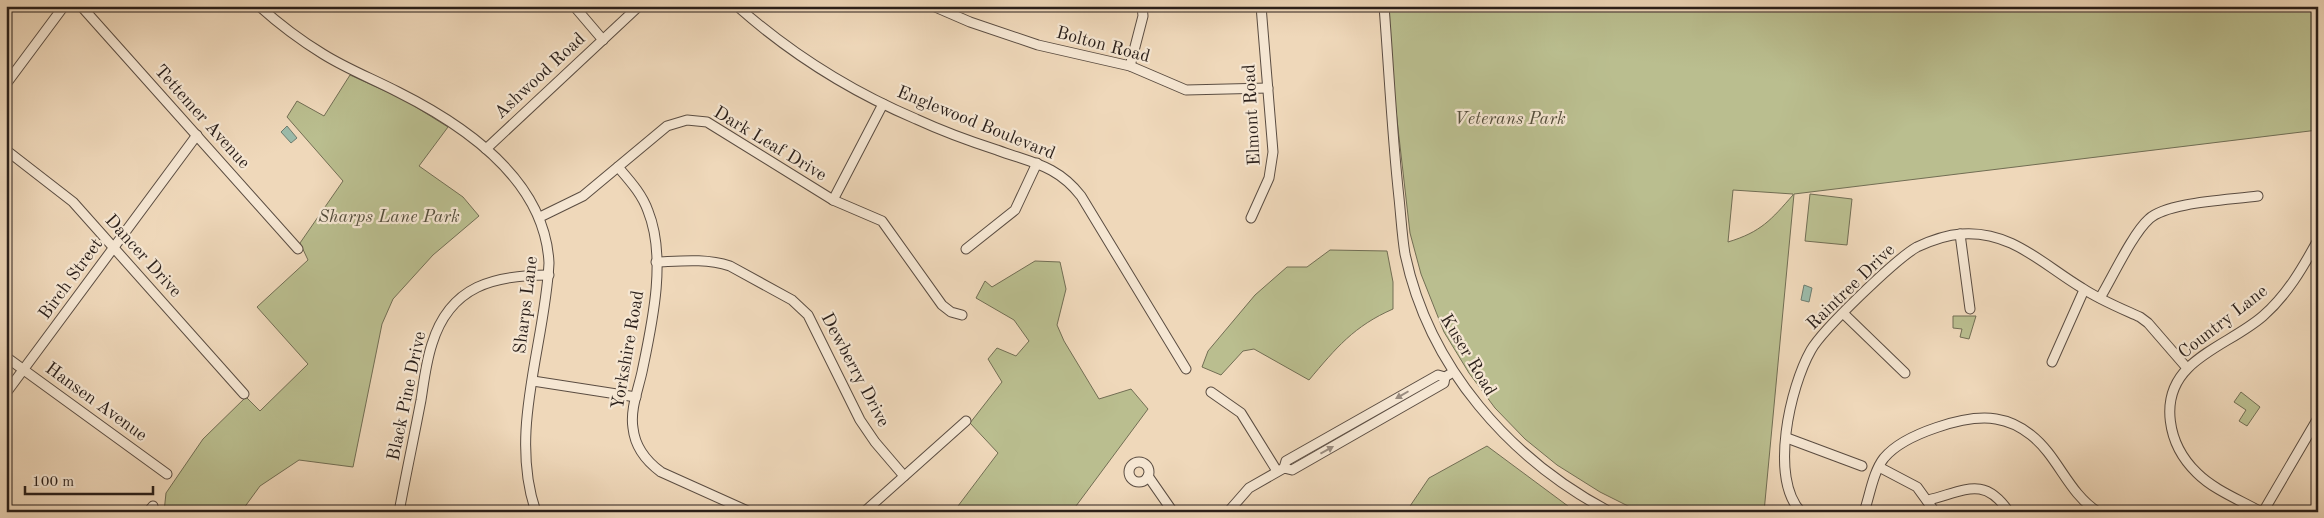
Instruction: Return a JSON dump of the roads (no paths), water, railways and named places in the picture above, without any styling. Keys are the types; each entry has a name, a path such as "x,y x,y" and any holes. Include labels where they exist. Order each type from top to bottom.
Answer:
{"street":[{"path":"6,84 64,6"},
{"name":"Tettemer Avenue","path":"81,6 298,249"},
{"name":"Sharps Lane","path":"259,6 300,39 323,54 426,107 462,130 486,149 524,190 540,217 549,250 549,275 525,444 529,485 536,512"},
{"path":"574,6 603,40"},
{"name":"Ashwood Road","path":"486,149 639,6"},
{"name":"Englewood Boulevard","path":"737,6 806,59 883,104 956,136 1037,163 1062,176 1081,196 1186,369"},
{"name":"Bolton Road","path":"933,6 970,22 1038,45 1130,66 1186,90 1268,88"},
{"path":"1130,66 1143,16 1142,6"},
{"name":"Elmont Road","path":"1251,218 1269,178 1273,152 1261,6"},
{"name":"Kuser Road","path":"1384,6 1395,162 1405,253 1424,313 1454,372 1484,413 1522,452 1564,485 1610,512"},
{"path":"833,200 883,104"},
{"name":"Dark Leaf Drive","path":"540,217 583,196 667,126 682,121 696,120 716,126 789,175 833,200 882,220 942,305 951,312 962,315"},
{"name":"Birch Street","path":"6,394 197,135"},
{"name":"Dancer Drive","path":"6,150 73,202 244,394"},
{"path":"966,249 1015,210 1037,163"},
{"name":"Yorkshire Road","path":"618,167 637,190 649,211 656,262 654,309 632,418 635,438 644,456 661,472 750,512"},
{"path":"2100,298 2142,226 2159,212 2173,207 2258,196"},
{"path":"1960,234 1970,309"},
{"name":"Raintree Drive","path":"1801,512 1792,498 1784,476 1793,395 1804,365 1821,336 1903,257 1932,241 1960,234 1992,236 2020,246 2084,290 2148,323 2188,368"},
{"name":"Country Lane","path":"2318,240 2300,273 2276,304 2246,329 2188,368 2174,388 2170,400 2169,420 2174,437 2196,472 2206,480 2262,512 2318,418"},
{"name":"Dewberry Drive","path":"656,262 705,260 718,262 730,266 801,306 814,323 860,420 875,442 904,476"},
{"name":"Black Pine Drive","path":"399,512 431,345 443,319 462,297 486,282 516,275 549,275"},
{"path":"2052,362 2084,290"},
{"path":"1844,314 1905,373"},
{"name":"Hansen Avenue","path":"6,357 167,474"},
{"path":"1228,512 1249,488 1280,470 1286,461 1438,375 1445,377 1454,372"},
{"path":"1280,470 1292,470 1444,383 1445,377"},
{"path":"533,381 636,397"},
{"path":"1211,392 1241,413 1280,470"},
{"path":"1361,419 1366,428"},
{"path":"1864,512 1879,466 1891,452 1932,430 1972,419 1997,419 2016,426 2032,436 2076,494 2098,512"},
{"path":"864,512 966,421"},
{"path":"1787,438 1862,466"},
{"path":"1879,466 1909,481 1928,500 1935,512"},
{"path":"1148,476 1173,512"},
{"path":"1928,500 1976,488 1984,488 1998,496 2009,512"}],"park label":[{"name":"Veterans Park","path":"1510,119"},
{"name":"Sharps Lane Park","path":"389,217"}]}
